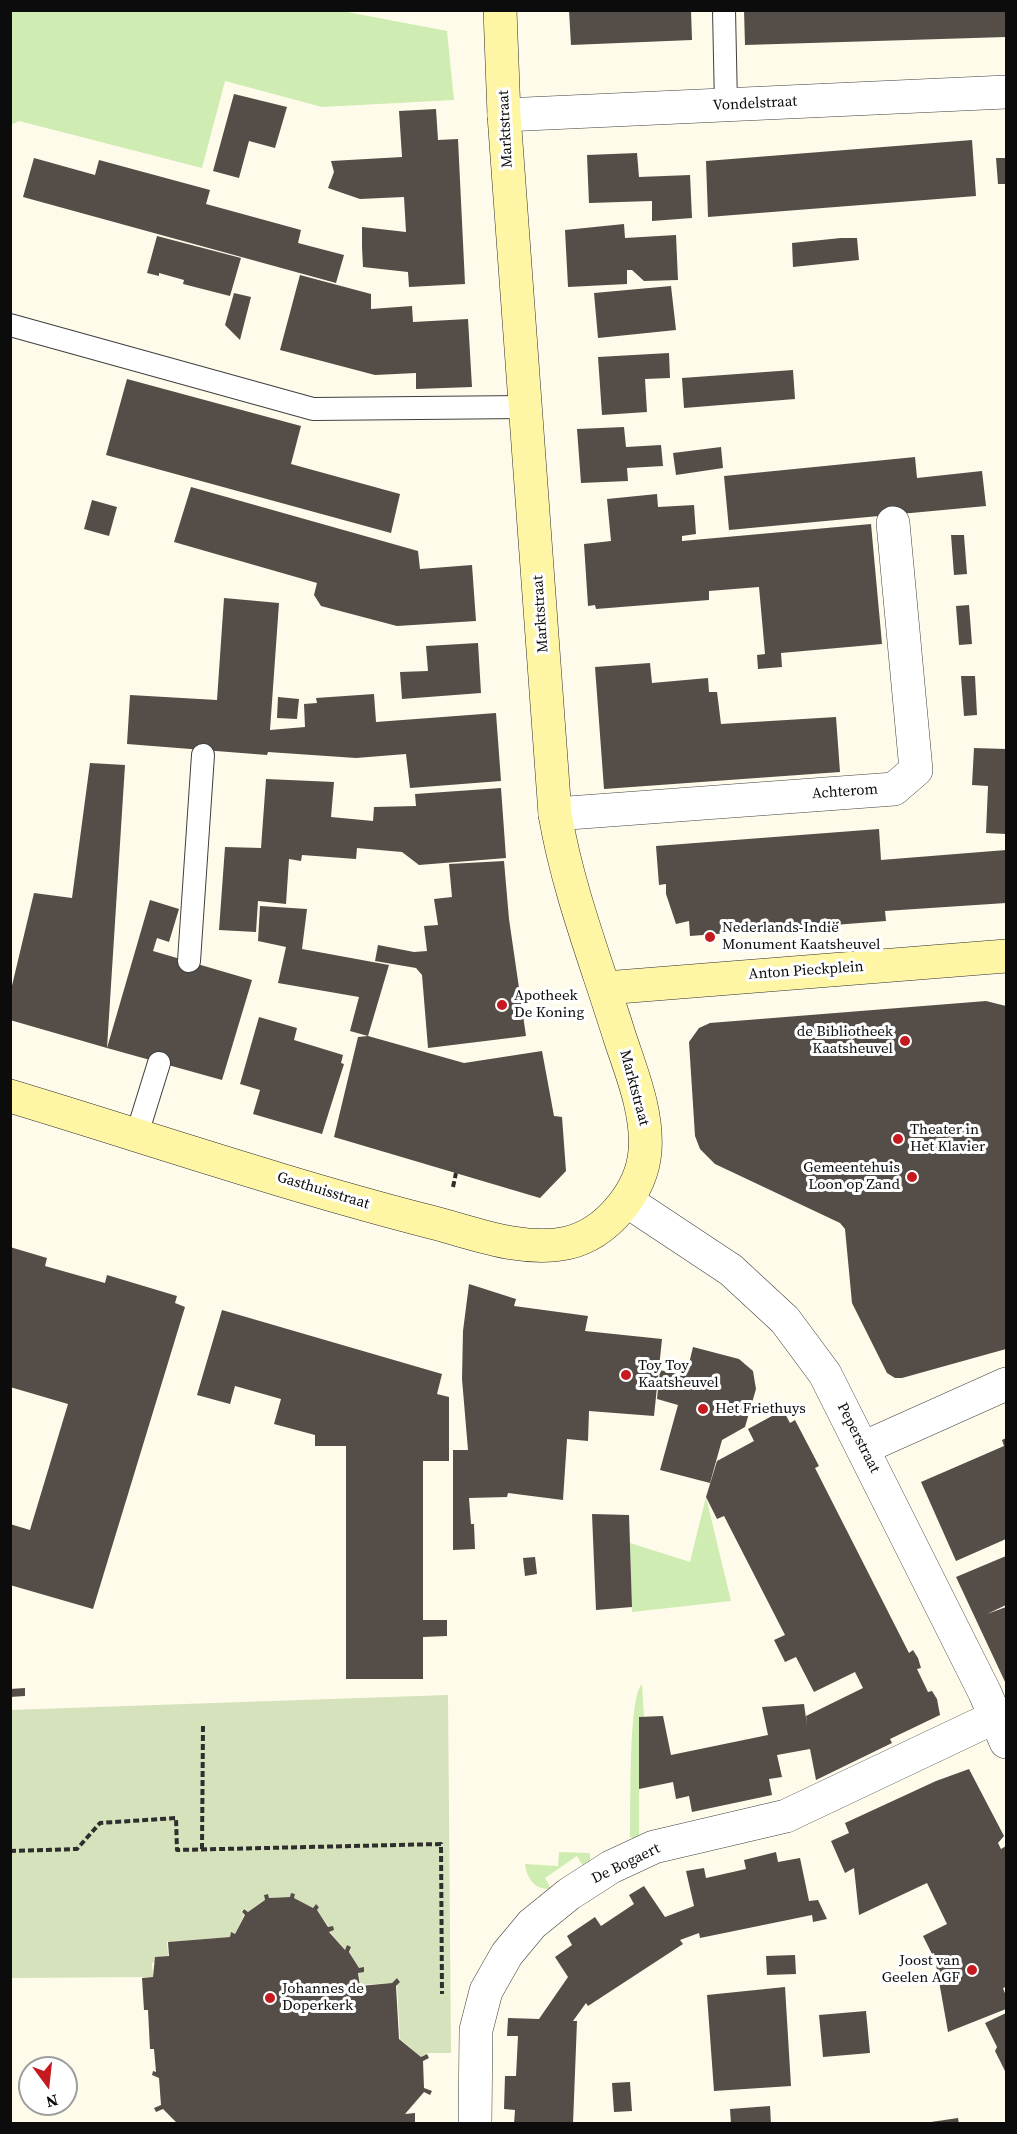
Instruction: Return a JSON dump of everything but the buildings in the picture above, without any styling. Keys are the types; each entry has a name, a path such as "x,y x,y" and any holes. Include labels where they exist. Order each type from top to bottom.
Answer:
{"street":[{"name":"Marktstraat","path":"500,10 504,115 555,814 564,865 605,988 645,1126 645,1154 638,1180 627,1201"},
{"name":"Vondelstraat","path":"504,115 1006,92"},
{"name":"Achterom","path":"555,814 894,789 916,770 893,523"},
{"name":"Anton Pieckplein","path":"605,988 1006,956"},
{"name":"Gasthuisstraat","path":"10,1096 393,1212 484,1237 540,1246 570,1243 591,1233 612,1217 627,1201"},
{"name":"Peperstraat","path":"627,1201 731,1270 785,1320 825,1374 986,1693 1001,1730"},
{"path":"863,1448 1006,1384"},
{"name":"De Bogaert","path":"474,2124 476,2030 486,1991 507,1954 532,1924 569,1894 611,1867 654,1847 786,1816 1001,1730"}],"lane":[{"path":"724,10 726,105"},
{"path":"10,325 313,409 524,407"},
{"path":"189,961 202,755"},
{"path":"137,1134 159,1063"}],"path":[{"path":"202,1849 203,1725"},
{"path":"10,1851 77,1849 100,1823 176,1818 177,1850 441,1844 442,1995"}],"green space":[{"path":"11,10 342,11 447,31 454,100 322,107 225,81 202,168 19,121 11,125"},
{"path":"706,1497 731,1601 632,1612 630,1543 690,1562"},
{"path":"642,1684 644,1717 639,1718 639,1837 635,1839 630,1837 632,1731 634,1709"},
{"path":"448,1695 451,2053 427,2053 421,2057 400,2039 397,1985 400,1981 397,1978 392,1983 360,1985 359,1972 364,1972 364,1968 359,1968 350,1952 351,1947 347,1945 345,1950 330,1932 334,1930 333,1927 329,1927 317,1910 319,1906 316,1904 313,1908 294,1898 295,1894 291,1893 290,1897 269,1898 268,1894 264,1895 265,1900 248,1912 244,1908 241,1912 244,1915 235,1934 231,1933 230,1937 167,1942 168,1956 155,1957 155,1962 152,1963 153,1977 11,1978 10,1710"},
{"path":"559,1852 590,1853 590,1863 584,1868 577,1856 545,1878 551,1889 540,1888 530,1879 525,1864 558,1866"}],"place":[{"name":"Nederlands-Indië Monument Kaatsheuvel","path":"710,937"},
{"name":"Apotheek De Koning","path":"502,1005"},
{"name":"de Bibliotheek Kaatsheuvel","path":"905,1041"},
{"name":"Theater in Het Klavier","path":"898,1139"},
{"name":"Gemeentehuis Loon op Zand","path":"912,1177"},
{"name":"Toy Toy Kaatsheuvel","path":"626,1375"},
{"name":"Het Friethuys","path":"703,1409"},
{"name":"Joost van Geelen AGF","path":"972,1970"},
{"name":"Johannes de Doperkerk","path":"270,1998"}]}
